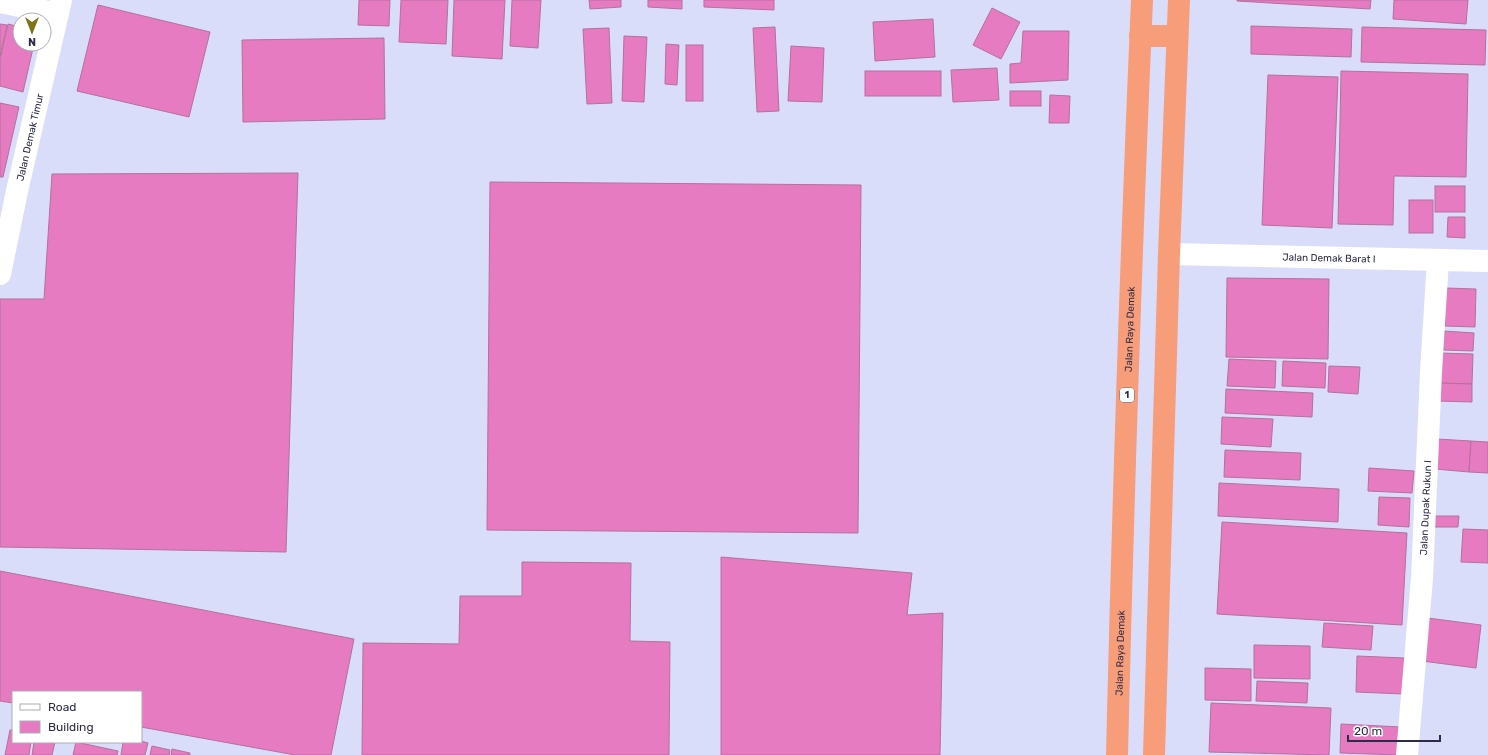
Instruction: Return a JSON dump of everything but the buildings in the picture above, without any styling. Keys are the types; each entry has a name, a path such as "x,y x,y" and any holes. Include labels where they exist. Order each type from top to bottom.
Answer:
{"highway":[{"name":"Jalan Raya Demak","path":"1117,755 1131,258 1142,0"},
{"path":"1154,755 1169,254 1179,0"},
{"path":"1140,36 1178,36"}],"street":[{"path":"0,2 59,7"},
{"name":"Jalan Demak Timur","path":"0,274 9,189 59,7"},
{"name":"Jalan Demak Barat I","path":"1169,254 1488,261"},
{"name":"Jalan Dupak Rukun I","path":"1407,755 1422,578 1431,372 1438,260"}]}
